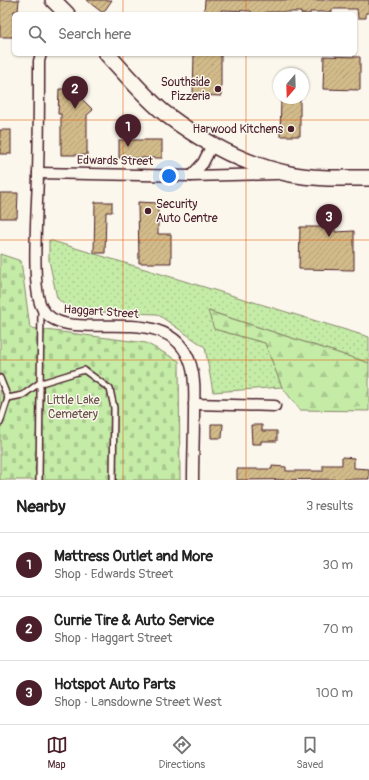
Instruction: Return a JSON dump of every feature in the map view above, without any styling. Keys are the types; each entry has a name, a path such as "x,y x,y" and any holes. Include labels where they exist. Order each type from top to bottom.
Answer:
{"main road":[{"path":"53,0 65,12"},
{"path":"109,56 166,114 212,145 246,161 290,174 369,178"}],"street":[{"path":"40,56 39,61 37,285 41,307"},
{"path":"191,176 203,163 212,145"},
{"name":"Edwards Street","path":"38,173 191,176 290,174"},
{"name":"Haggart Street","path":"41,307 46,315 59,322 134,326 157,330 174,339 186,352 194,377 193,480"},
{"path":"194,404 275,406"}],"lane":[{"path":"39,480 41,307"},
{"path":"8,398 23,395 40,384 84,370 110,389 114,408 113,480"},
{"path":"0,378 8,398 0,423"}],"green space":[{"path":"49,240 369,337 369,363 209,311 214,329 265,343 282,387 213,392 205,347 157,314 71,311 57,298 49,260"},
{"name":"Little Lake Cemetery","path":"0,254 21,261 30,328 146,343 179,361 180,480 0,480"},
{"path":"208,311 369,363 369,411 300,410 282,387 265,343 214,329"}],"building":[{"path":"0,0 19,0 18,11 12,12 12,37 0,37"},
{"path":"86,0 112,0 104,12"},
{"path":"205,0 369,0 369,13 366,13 366,18 358,18 357,9 332,9 332,12 251,12 221,10 221,12 204,12"},
{"path":"194,56 221,56 221,96 193,95"},
{"path":"324,56 360,57 360,90 323,89"},
{"path":"59,89 72,89 93,110 87,115 87,155 61,155 61,114 58,114"},
{"path":"281,104 300,104 300,136 280,136"},
{"path":"0,130 11,130 11,154 0,154"},
{"path":"119,140 162,140 162,158 119,158"},
{"path":"0,193 18,193 17,218 0,218"},
{"path":"95,202 112,202 112,212 106,212 105,253 94,253"},
{"path":"138,202 158,203 158,234 171,234 171,263 139,263"},
{"path":"300,227 335,227 335,232 354,231 354,270 299,269"},
{"path":"211,424 223,424 222,438 211,438"},
{"path":"251,425 262,425 262,431 277,431 277,441 261,441 261,444 252,444"},
{"path":"342,457 354,458 354,468 369,469 369,479 237,480 237,469 272,469 272,466 286,467 286,471 323,471 323,465 342,465"}],"place":[{"name":"Southside Pizzeria","path":"218,89"},
{"name":"Currie Tire & Auto Service","path":"75,109"},
{"name":"Harwood Kitchens","path":"291,129"},
{"name":"Mattress Outlet and More","path":"128,147"},
{"name":"Security Auto Centre","path":"148,211"},
{"name":"Hotspot Auto Parts","path":"329,237"}]}
